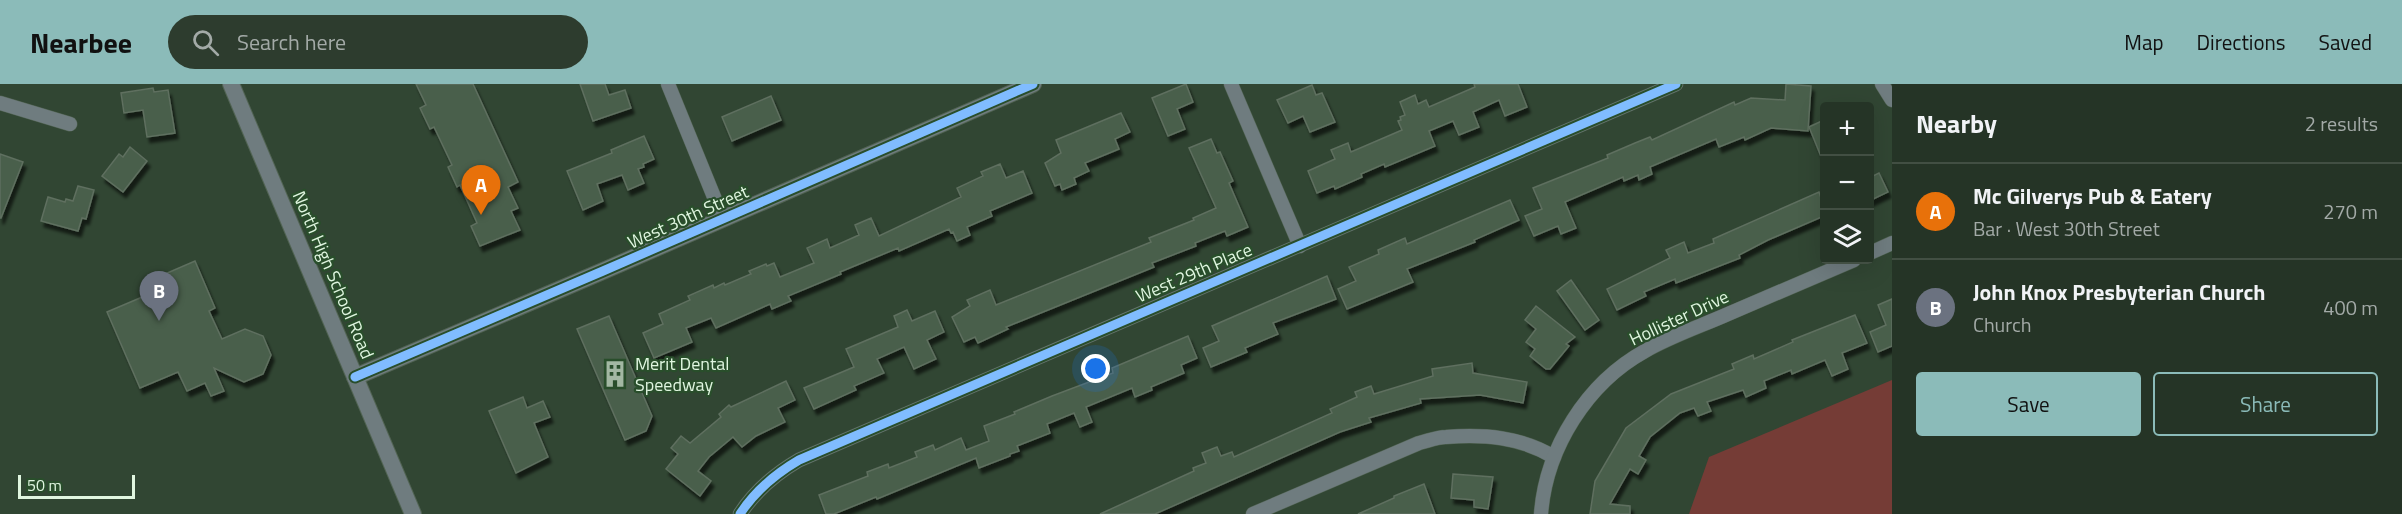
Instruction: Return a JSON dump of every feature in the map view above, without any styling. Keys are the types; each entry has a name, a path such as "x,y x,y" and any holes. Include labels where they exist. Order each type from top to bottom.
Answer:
{"street":[{"name":"North High School Road","path":"231,84 413,514"},
{"path":"668,84 723,219"},
{"name":"West 30th Street","path":"355,377 1033,84"},
{"path":"1231,84 1300,246"},
{"name":"West 29th Place","path":"740,514 759,490 780,471 799,460 1676,84"},
{"path":"1882,84 1892,100"},
{"path":"0,103 70,124"},
{"path":"1874,251 1892,243"},
{"name":"Hollister Drive","path":"1541,514 1554,457 1570,424 1596,390 1623,365 1660,343 1845,264"},
{"path":"1253,514 1407,448 1445,436 1479,435 1508,438 1528,444 1554,457"}],"shaded area":[{"path":"1892,380 1892,514 1689,514 1709,457"}],"building":[{"path":"416,84 473,84 518,182 508,187 518,208 511,211 520,230 480,246 471,226 477,223 460,185 457,187 448,167 452,165 434,127 430,129 420,108 426,105"},
{"path":"580,84 605,84 609,95 625,90 631,108 593,121"},
{"path":"1186,84 1193,102 1177,109 1185,129 1168,136 1152,98"},
{"path":"1474,84 1518,84 1527,107 1505,116 1499,100 1473,112 1479,127 1459,135 1453,121 1429,131 1435,146 1385,167 1384,164 1335,189 1334,186 1317,193 1308,171 1335,159 1331,150 1348,143 1351,152 1402,130 1398,121 1405,115 1400,102 1415,95 1418,104 1426,100 1429,107 1475,87"},
{"path":"1786,84 1811,86 1808,131 1771,128 1745,140 1744,137 1719,147 1716,139 1650,167 1652,174 1639,180 1638,175 1624,181 1623,177 1565,202 1576,228 1561,234 1558,226 1534,236 1525,216 1542,209 1533,188 1608,158 1607,155 1635,143 1650,137 1652,140 1734,102 1735,105 1751,98 1785,100"},
{"path":"1312,85 1316,95 1322,93 1335,122 1310,132 1303,116 1288,123 1277,100"},
{"path":"153,88 154,92 168,90 175,133 147,137 143,110 124,113 121,93"},
{"path":"771,96 781,120 732,141 722,117"},
{"path":"1121,113 1130,132 1115,139 1119,149 1085,163 1089,171 1074,178 1076,184 1062,190 1060,184 1055,186 1045,163 1061,153 1056,140"},
{"path":"1820,122 1820,154 1809,127"},
{"path":"644,136 654,159 638,169 644,183 628,190 622,175 597,184 603,201 583,210 567,171 612,153 611,150"},
{"path":"1211,139 1217,153 1220,152 1233,181 1229,183 1248,227 1227,236 1225,231 1195,243 1196,246 1152,263 1154,267 1006,327 1008,329 978,343 975,337 964,342 952,317 970,306 967,300 990,290 996,305 1151,242 1149,238 1194,220 1193,218 1216,208 1189,148"},
{"path":"130,147 147,161 123,192 102,176 119,154 123,157"},
{"path":"0,154 23,162 1,218 0,218"},
{"path":"1000,164 1006,178 1023,171 1032,193 990,211 992,216 967,227 970,235 957,241 949,229 899,251 898,248 840,272 841,274 788,296 791,301 772,309 770,304 716,328 711,318 686,328 692,342 654,358 643,333 663,324 659,314 690,300 688,296 713,285 714,288 724,283 725,285 751,274 749,271 766,264 767,266 774,263 780,277 814,263 807,248 827,239 830,248 859,235 855,225 871,218 879,236 961,197 957,188 983,176 981,172"},
{"path":"1879,173 1888,192 1874,199 1874,176"},
{"path":"78,186 94,190 86,219 82,218 78,231 41,221 48,197 65,202 66,199 73,201"},
{"path":"1819,192 1820,218 1768,240 1739,255 1740,258 1676,283 1675,279 1644,292 1646,296 1617,310 1607,289 1670,258 1666,250 1684,242 1688,253 1714,243 1713,239"},
{"path":"1510,200 1519,220 1474,240 1475,242 1407,269 1413,282 1347,309 1338,289 1356,281 1349,267 1379,254 1378,250 1405,238 1407,244"},
{"path":"195,261 215,308 209,311 222,339 245,329 263,336 271,355 263,374 244,382 214,368 224,391 211,396 205,383 187,391 178,372 140,388 107,312 147,295 142,284"},
{"path":"1327,276 1336,299 1273,323 1278,334 1245,348 1247,352 1211,367 1203,348 1219,341 1212,326"},
{"path":"1571,280 1599,320 1585,330 1557,291"},
{"path":"1892,299 1892,346 1878,352 1870,332 1886,325 1878,305"},
{"path":"1536,306 1575,337 1566,344 1569,346 1550,369 1546,369 1530,356 1535,349 1526,342 1536,329 1525,320"},
{"path":"907,310 912,321 935,311 944,332 927,340 936,359 914,369 904,347 877,359 884,373 854,386 856,390 814,409 804,388 854,367 846,349 898,327 894,316"},
{"path":"1855,315 1867,343 1842,353 1848,369 1832,376 1825,360 1792,374 1791,370 1764,381 1766,388 1746,397 1743,390 1707,402 1711,411 1698,416 1694,408 1680,413 1650,437 1639,456 1646,460 1638,474 1630,469 1610,504 1630,506 1630,514 1590,514 1595,481 1626,428 1671,394 1734,369 1732,364 1753,355 1754,359 1793,342 1792,340"},
{"name":"Merit Dental Speedway","path":"609,316 652,416 646,431 625,440 577,329"},
{"path":"1188,336 1197,358 1181,365 1184,373 1151,387 1152,390 1135,397 1132,388 1086,407 1092,422 1080,427 1074,413 1047,424 1050,433 1017,446 1019,451 1010,456 979,468 976,458 877,499 876,497 834,514 826,514 819,495 868,476 867,472 888,464 889,468 917,457 915,452 933,445 935,450 961,438 966,450 989,441 984,426 1052,396 1113,373 1112,368"},
{"path":"1472,363 1473,373 1527,382 1523,403 1480,395 1420,399 1421,403 1369,418 1371,422 1340,432 1155,514 1100,514 1194,471 1193,468 1206,463 1202,453 1217,447 1221,456 1232,452 1234,457 1332,413 1330,409 1357,397 1355,392 1371,386 1374,394 1433,376 1432,369"},
{"path":"786,381 795,400 778,408 785,422 756,436 742,447 733,437 709,457 698,471 711,481 700,496 666,469 678,454 671,448 681,436 690,443 721,417 719,414 729,405 731,407"},
{"path":"523,397 527,408 543,401 550,417 534,423 548,457 516,473 489,411"},
{"path":"1453,474 1493,477 1488,509 1474,507 1474,500 1451,498"},
{"path":"1424,484 1435,514 1358,514 1394,496"}],"cycle path":[{"path":"355,377 1033,84"},
{"path":"740,514 766,484 799,460 1676,84"}],"place":[{"name":"Mc Gilverys Pub & Eatery","path":"481,215"},
{"name":"John Knox Presbyterian Church","path":"159,321"},
{"name":"Merit Dental Speedway","path":"615,374"}]}
